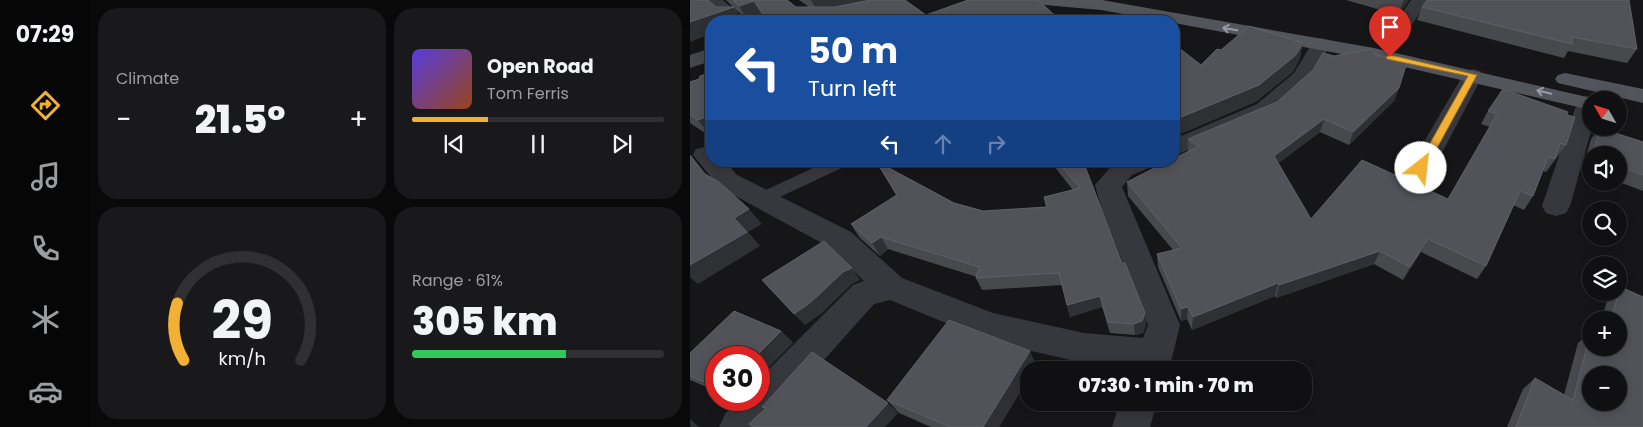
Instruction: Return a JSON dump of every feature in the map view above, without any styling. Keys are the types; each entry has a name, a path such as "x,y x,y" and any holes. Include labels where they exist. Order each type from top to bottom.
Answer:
{"main road":[{"path":"1045,0 1105,2 1168,15"},
{"path":"1152,12 1179,15"},
{"path":"1180,15 1393,39 1412,44"},
{"path":"1180,17 1321,44 1471,66 1643,96"},
{"path":"690,62 705,56"},
{"path":"1471,66 1582,101"},
{"path":"1628,110 1643,112"}],"street":[{"path":"712,0 731,15"},
{"path":"1393,39 1420,0"},
{"path":"1180,145 1265,109 1302,77 1321,44"},
{"path":"1413,183 1471,66"},
{"path":"1556,206 1582,127"},
{"path":"713,167 728,181 841,240 891,287 992,327 1149,361"},
{"path":"1128,167 1123,169 1108,185 1116,210 1164,325 1154,361"},
{"path":"738,427 864,294 891,287"},
{"path":"1130,427 1136,411"}],"lane":[{"path":"761,199 829,167"}],"building":[{"path":"690,0 708,0 716,7 734,7 705,15 705,17 690,22"},
{"path":"733,0 787,0 796,7 835,7 870,0 905,0 926,15 764,15 754,1 739,6"},
{"path":"968,0 1038,0 1054,15 926,15"},
{"path":"1427,0 1629,0 1637,49 1572,37 1572,44 1422,7"},
{"path":"1249,26 1303,43 1296,55 1259,85 1180,118 1180,49 1201,65 1217,49 1221,50"},
{"path":"1371,49 1376,55 1407,62 1399,88 1353,132 1324,119 1274,156 1311,219 1362,160 1448,199 1497,114 1488,111 1503,89 1568,112 1567,115 1575,117 1566,145 1560,143 1555,159 1548,157 1533,196 1520,191 1486,266 1428,239 1410,267 1380,251 1279,285 1278,283 1193,317 1188,307 1181,309 1157,254 1182,248 1127,182 1156,167 1180,167 1180,156 1199,146 1188,139 1277,102 1313,70 1323,53 1334,56"},
{"path":"705,74 705,117 698,120 690,115 690,82 699,79 700,76"},
{"path":"1598,136 1625,136 1643,142 1643,175 1627,169 1627,146 1595,146"},
{"path":"690,155 705,174 719,182 749,209 734,218 747,232 690,265"},
{"path":"880,167 887,167 954,203 983,211 1047,207 1044,197 1080,188 1062,167 1085,167 1122,263 1125,263 1145,313 1142,321 1134,324 1108,322 1100,296 1067,305 1059,273 976,278 979,267 881,237 872,243 851,224 897,195"},
{"path":"824,241 852,268 843,272 811,302 794,314 762,280"},
{"path":"1627,290 1643,297 1643,427 1516,427 1535,378 1573,400 1584,356 1627,356 1627,311 1613,311 1616,301 1627,301"},
{"path":"734,311 781,331 766,346 705,346 705,382 690,376 690,353"},
{"path":"949,320 1030,351 1024,361 1020,361 1020,367 983,427 950,427 887,400"},
{"path":"812,352 888,403 866,427 753,427 749,424 763,411 770,411 770,398"}],"route":[{"path":"1390,57 1473,75 1421,168"}]}
